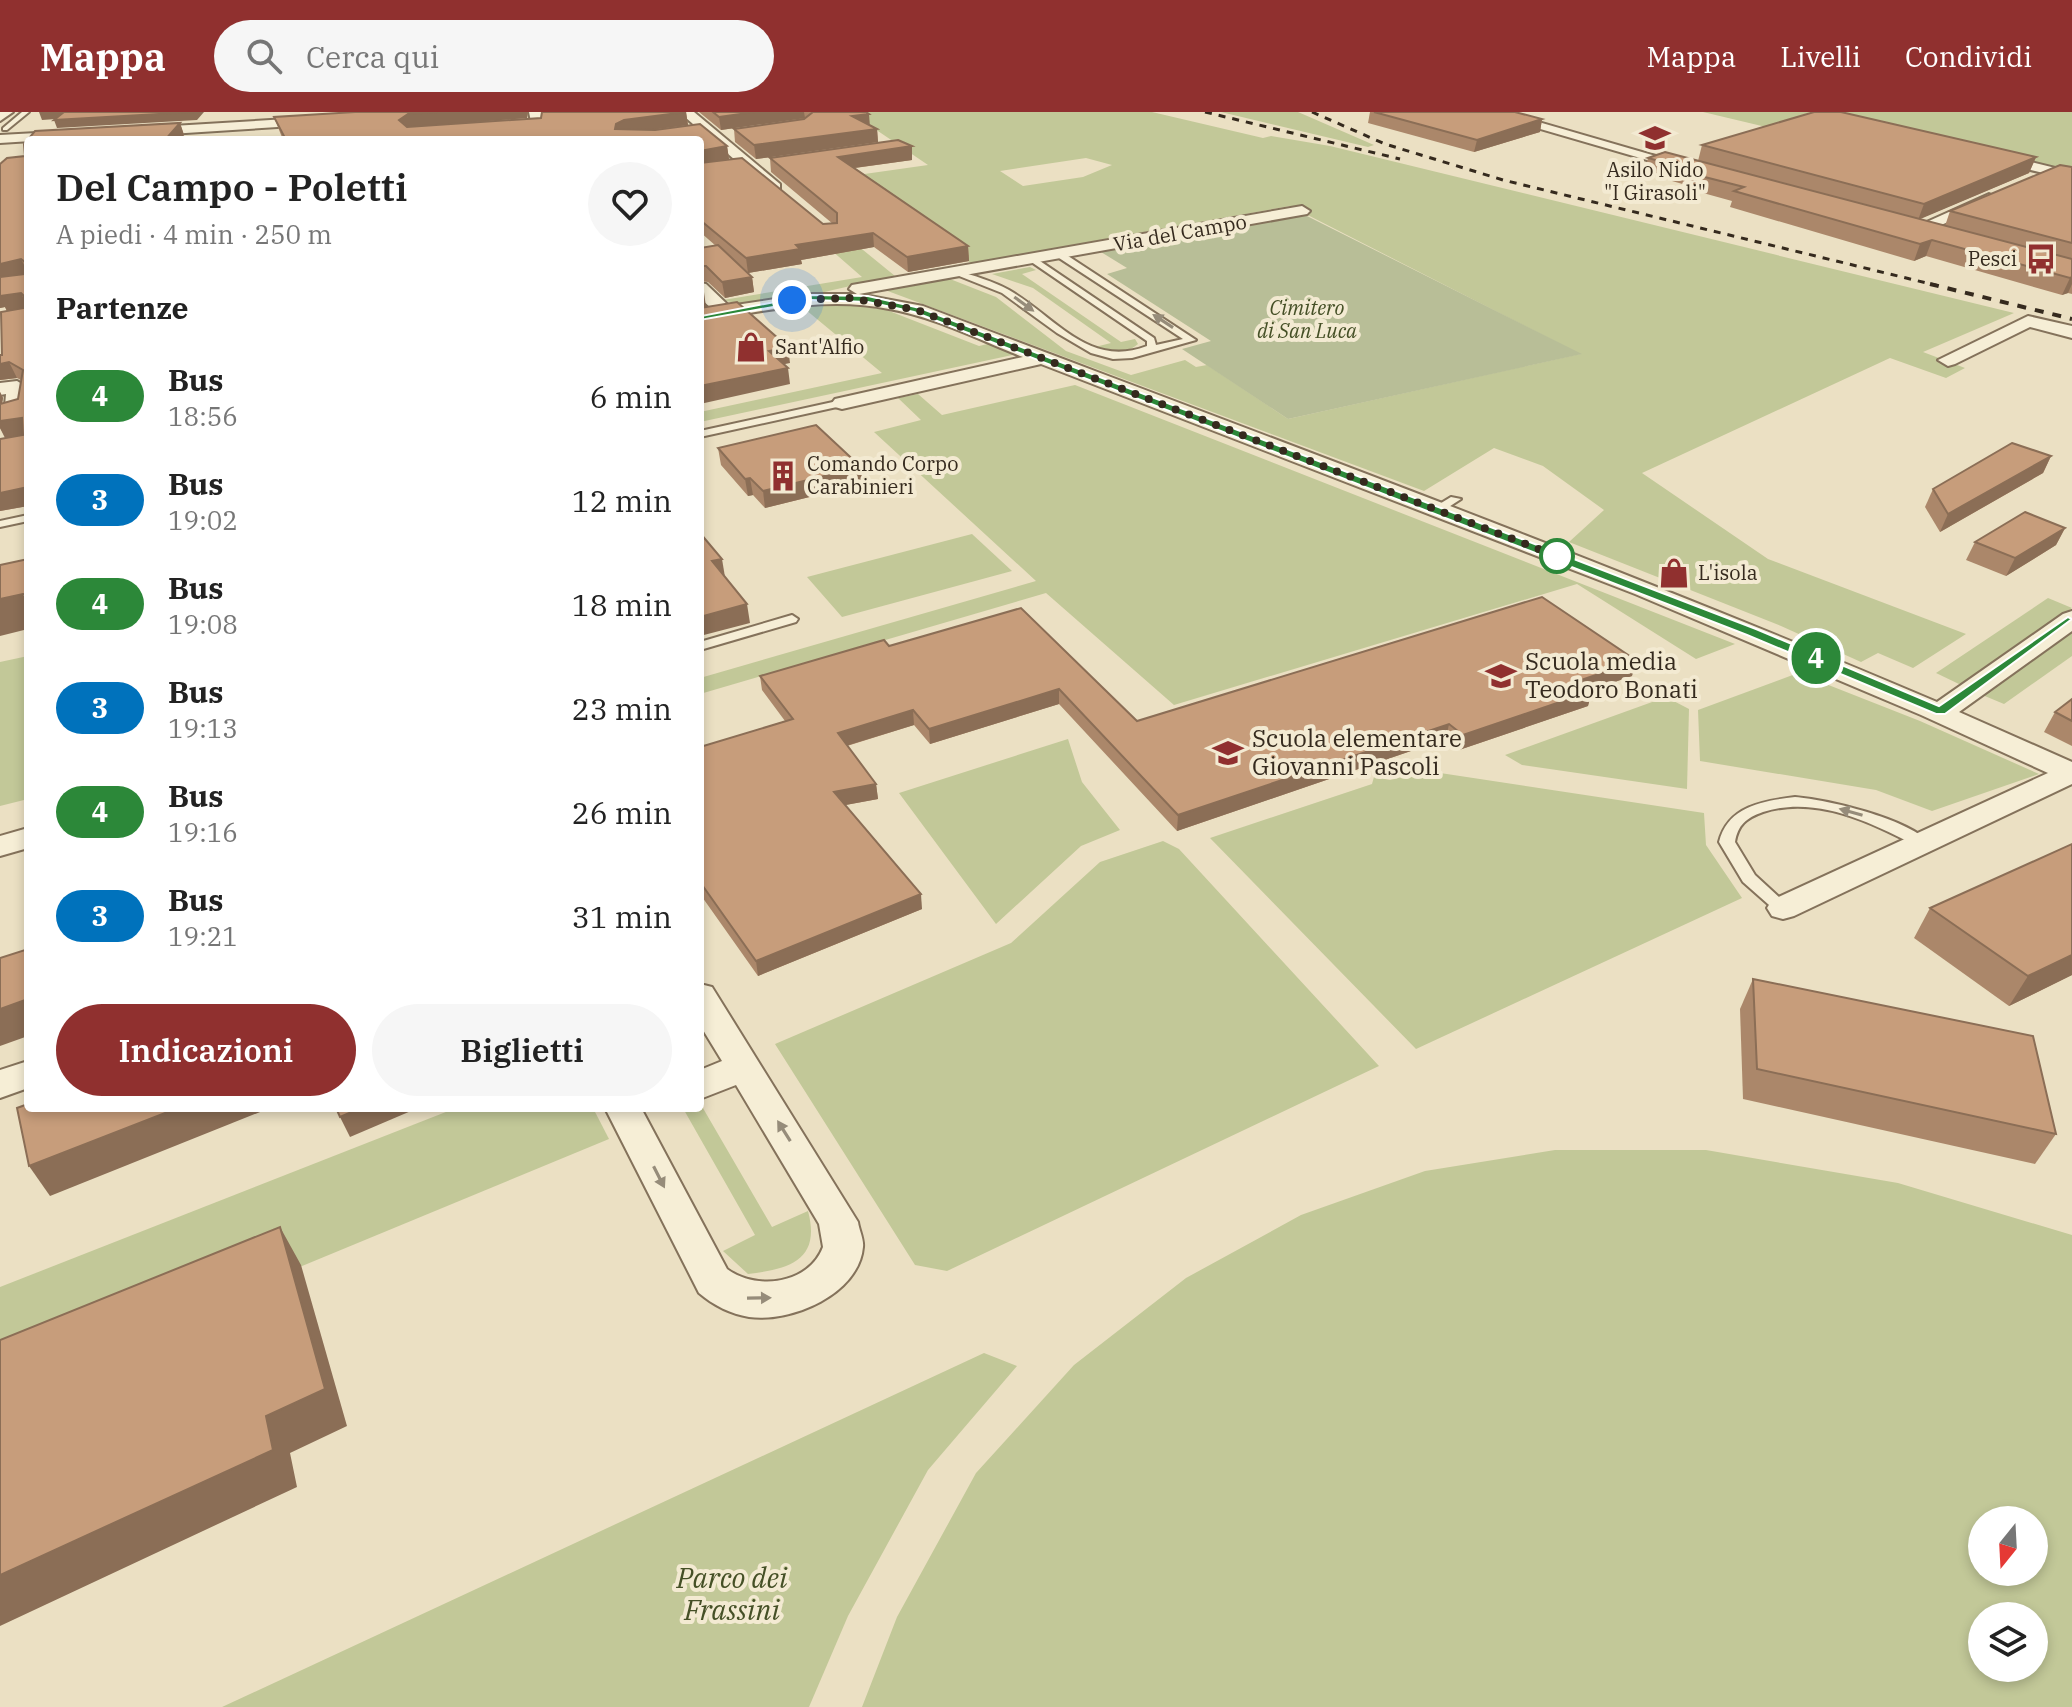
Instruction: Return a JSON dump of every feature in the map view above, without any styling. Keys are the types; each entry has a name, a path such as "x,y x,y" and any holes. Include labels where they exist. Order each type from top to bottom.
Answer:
{"street":[{"path":"1,129 6,112"},
{"path":"492,128 538,125 536,112"},
{"path":"686,112 718,134 785,195"},
{"path":"1489,112 1699,170"},
{"path":"222,128 191,114 127,127 222,128 331,119"},
{"path":"1,129 81,130 37,136"},
{"path":"0,158 22,138 1,129"},
{"path":"680,133 718,134"},
{"path":"1670,162 1699,153"},
{"path":"1980,154 2072,176"},
{"path":"724,167 756,166"},
{"path":"2028,183 2055,171"},
{"path":"1949,237 1911,227 2000,195"},
{"name":"Via del Campo","path":"704,316 1302,211"},
{"path":"704,292 725,312"},
{"name":"Via del Campo","path":"812,297 859,298 900,305 1446,504 1941,712 2072,773 1922,843"},
{"path":"1948,360 2028,321 2072,332"},
{"path":"842,403 1043,358"},
{"path":"0,389 17,387 15,410 0,413"},
{"path":"1941,712 2072,619"},
{"path":"0,846 24,839"},
{"path":"1783,908 1922,843"},
{"path":"631,1112 713,1281 726,1292 747,1299 790,1295 818,1280 835,1266 843,1246 838,1222 704,1002"},
{"path":"704,1083 744,1067"},
{"path":"0,1084 24,1075"}],"lane":[{"path":"1,129 26,112"},
{"name":"Via del Campo","path":"953,272 1008,292 1094,353 1124,357 1191,340 1059,254"},
{"path":"1031,259 1151,340 1153,344 1148,350"},
{"path":"704,433 842,403"},
{"path":"0,524 24,519"},
{"path":"704,645 792,619"},
{"path":"1783,908 1749,878 1727,842 1729,829 1740,816 1768,804 1812,803 1858,813 1922,843"}],"green space":[{"path":"850,112 1152,112 1263,138 1271,136 1330,146 2014,313 1923,352 1965,368 1946,378 1890,358 1642,473 1768,559 1966,634 1913,668 1878,653 1861,662 1781,626 1569,542 1604,510 1543,466 1494,448 1424,491 885,290 950,279 996,297 1066,351 1131,375 1185,360 1196,367 1207,365 1288,419 1580,354 1290,206 971,263 892,207 808,182 928,165","holes":["1086,158 1112,165 1083,177 1023,186 1000,171"]},
{"path":"1221,112 1298,112 1374,145 1368,147"},
{"path":"1703,112 1811,112 1766,127"},
{"path":"1824,112 2072,112 2072,173"},
{"name":"Cimitero di San Luca","path":"1305,215 1582,354 1288,419 1182,349 1211,341 1107,274 1127,268 1101,252"},
{"path":"841,232 895,276 783,300 739,303 723,300 862,277 815,236"},
{"path":"1030,267 1036,270 1022,274 1121,342 1135,339 1138,344 1117,352 1095,347 1111,343 1033,288 992,274"},
{"path":"823,303 884,309 979,346 992,343 1017,354 704,421 704,411 882,373 800,305"},
{"path":"1075,385 1735,644 1696,659 1577,584 1174,705 1046,593 704,693 704,677 1036,581 874,432 921,420 898,398 918,394 942,415"},
{"path":"972,534 1012,571 842,617 807,577"},
{"path":"2048,598 2072,608 1961,685 1936,673"},
{"path":"2072,627 2072,656 2004,704 1980,694"},
{"path":"24,657 24,800 0,806 0,662"},
{"path":"1798,673 1920,721 2039,774 1932,811 1876,790 1700,761 1698,710"},
{"path":"1666,697 1689,709 1687,789 1522,765 1505,755"},
{"path":"1068,739 1082,782 1120,830 1081,846 996,924 899,793"},
{"path":"1427,771 1704,813 1706,845 1742,898 1416,1049 1210,838 1372,784 1374,777 1390,780"},
{"path":"1163,841 1179,849 1379,1066 947,1271 915,1265 775,1044 1011,943 1100,862"},
{"path":"704,1110 772,1227 808,1211 810,1241 799,1259 789,1265 748,1274 723,1251 755,1235 685,1112"},
{"path":"446,1112 595,1112 609,1139 0,1391 0,1287"},
{"path":"1555,1150 1706,1150 1898,1183 2072,1235 2072,1707 862,1707 897,1617 976,1473 1074,1365 1186,1278 1301,1215 1425,1171"},
{"name":"Parco dei Frassini","path":"984,1353 1017,1366 928,1470 848,1616 809,1707 222,1707"}],"building":[{"path":"64,112 194,112 54,120"},
{"path":"355,112 437,112 408,114 399,120 407,127 541,118 542,112 686,112 624,120 616,124 615,129 655,130 700,124 727,146 704,150 704,136 284,136 274,117"},
{"path":"713,112 755,112 719,117"},
{"path":"813,112 866,112 869,114 852,116 877,129 754,145 734,129 804,119"},
{"path":"1374,112 1515,112 1542,119 1477,140"},
{"path":"1814,112 1841,112 2036,157 1924,204 1702,145"},
{"path":"180,123 169,136 31,136 35,131"},
{"path":"898,140 912,146 838,157 968,246 907,257 873,233 796,245 800,249 746,258 704,223 704,163 742,158 823,224 837,223 837,213 770,158"},
{"path":"1665,152 2072,259 2072,277 1932,240 1920,244 1734,191 1744,187 1689,173 1695,171 1648,158"},
{"path":"24,156 24,261 21,259 0,264 0,164 7,158"},
{"path":"2060,165 2072,167 2072,243 1950,211"},
{"path":"718,245 752,277 722,282 704,266 704,247"},
{"path":"24,274 24,296 21,293 0,296 0,277"},
{"path":"737,302 788,347 769,351 788,368 704,385 704,307"},
{"path":"24,308 24,488 0,493 0,439 23,435 22,418 0,421 0,404 18,399 23,370 9,362 0,364 1,312"},
{"path":"816,425 861,467 763,491 750,478 745,479 718,448"},
{"path":"2012,443 2051,456 1948,514 1933,489"},
{"path":"2025,512 2065,528 2015,558 1975,542"},
{"path":"704,538 722,559 712,561 747,604 704,616"},
{"path":"24,560 24,594 0,599 0,565"},
{"path":"1542,597 1637,661 1578,681 1592,691 1463,735 1449,724 1178,815 1059,689 929,729 913,710 838,733 876,784 834,792 921,894 756,961 704,888 704,746 793,719 760,676 884,640 889,646 1021,608 1137,721"},
{"path":"2072,699 2072,721 2055,712"},
{"path":"2072,844 2072,955 2028,976 1930,908"},
{"path":"24,950 24,1000 0,1009 0,958"},
{"path":"1753,979 2033,1036 2056,1134 1757,1069"},
{"path":"24,1105 24,1112 168,1112 29,1166 17,1108"},
{"path":"280,1227 325,1389 266,1416 273,1450 0,1575 0,1340"}],"railway":[{"path":"1205,112 1400,159"},
{"path":"1312,112 1385,144 1503,180 1939,286"},
{"path":"1930,284 2072,319"}],"bus line":[{"name":"4","path":"704,316 812,297 868,299 917,310 1751,632 1941,712 2072,619"}],"place":[{"name":"Asilo Nido \"I Girasoli\"","path":"1655,138"},
{"name":"Pesci","path":"2041,259"},
{"name":"Sant'Alfio","path":"751,347"},
{"name":"Comando Corpo Carabinieri","path":"783,476"},
{"name":"L'isola","path":"1674,573"},
{"name":"Scuola media Teodoro Bonati","path":"1501,676"},
{"name":"Scuola elementare Giovanni Pascoli","path":"1228,753"}],"route":[{"path":"792,300 812,297 868,299 917,310 1557,556"}]}
